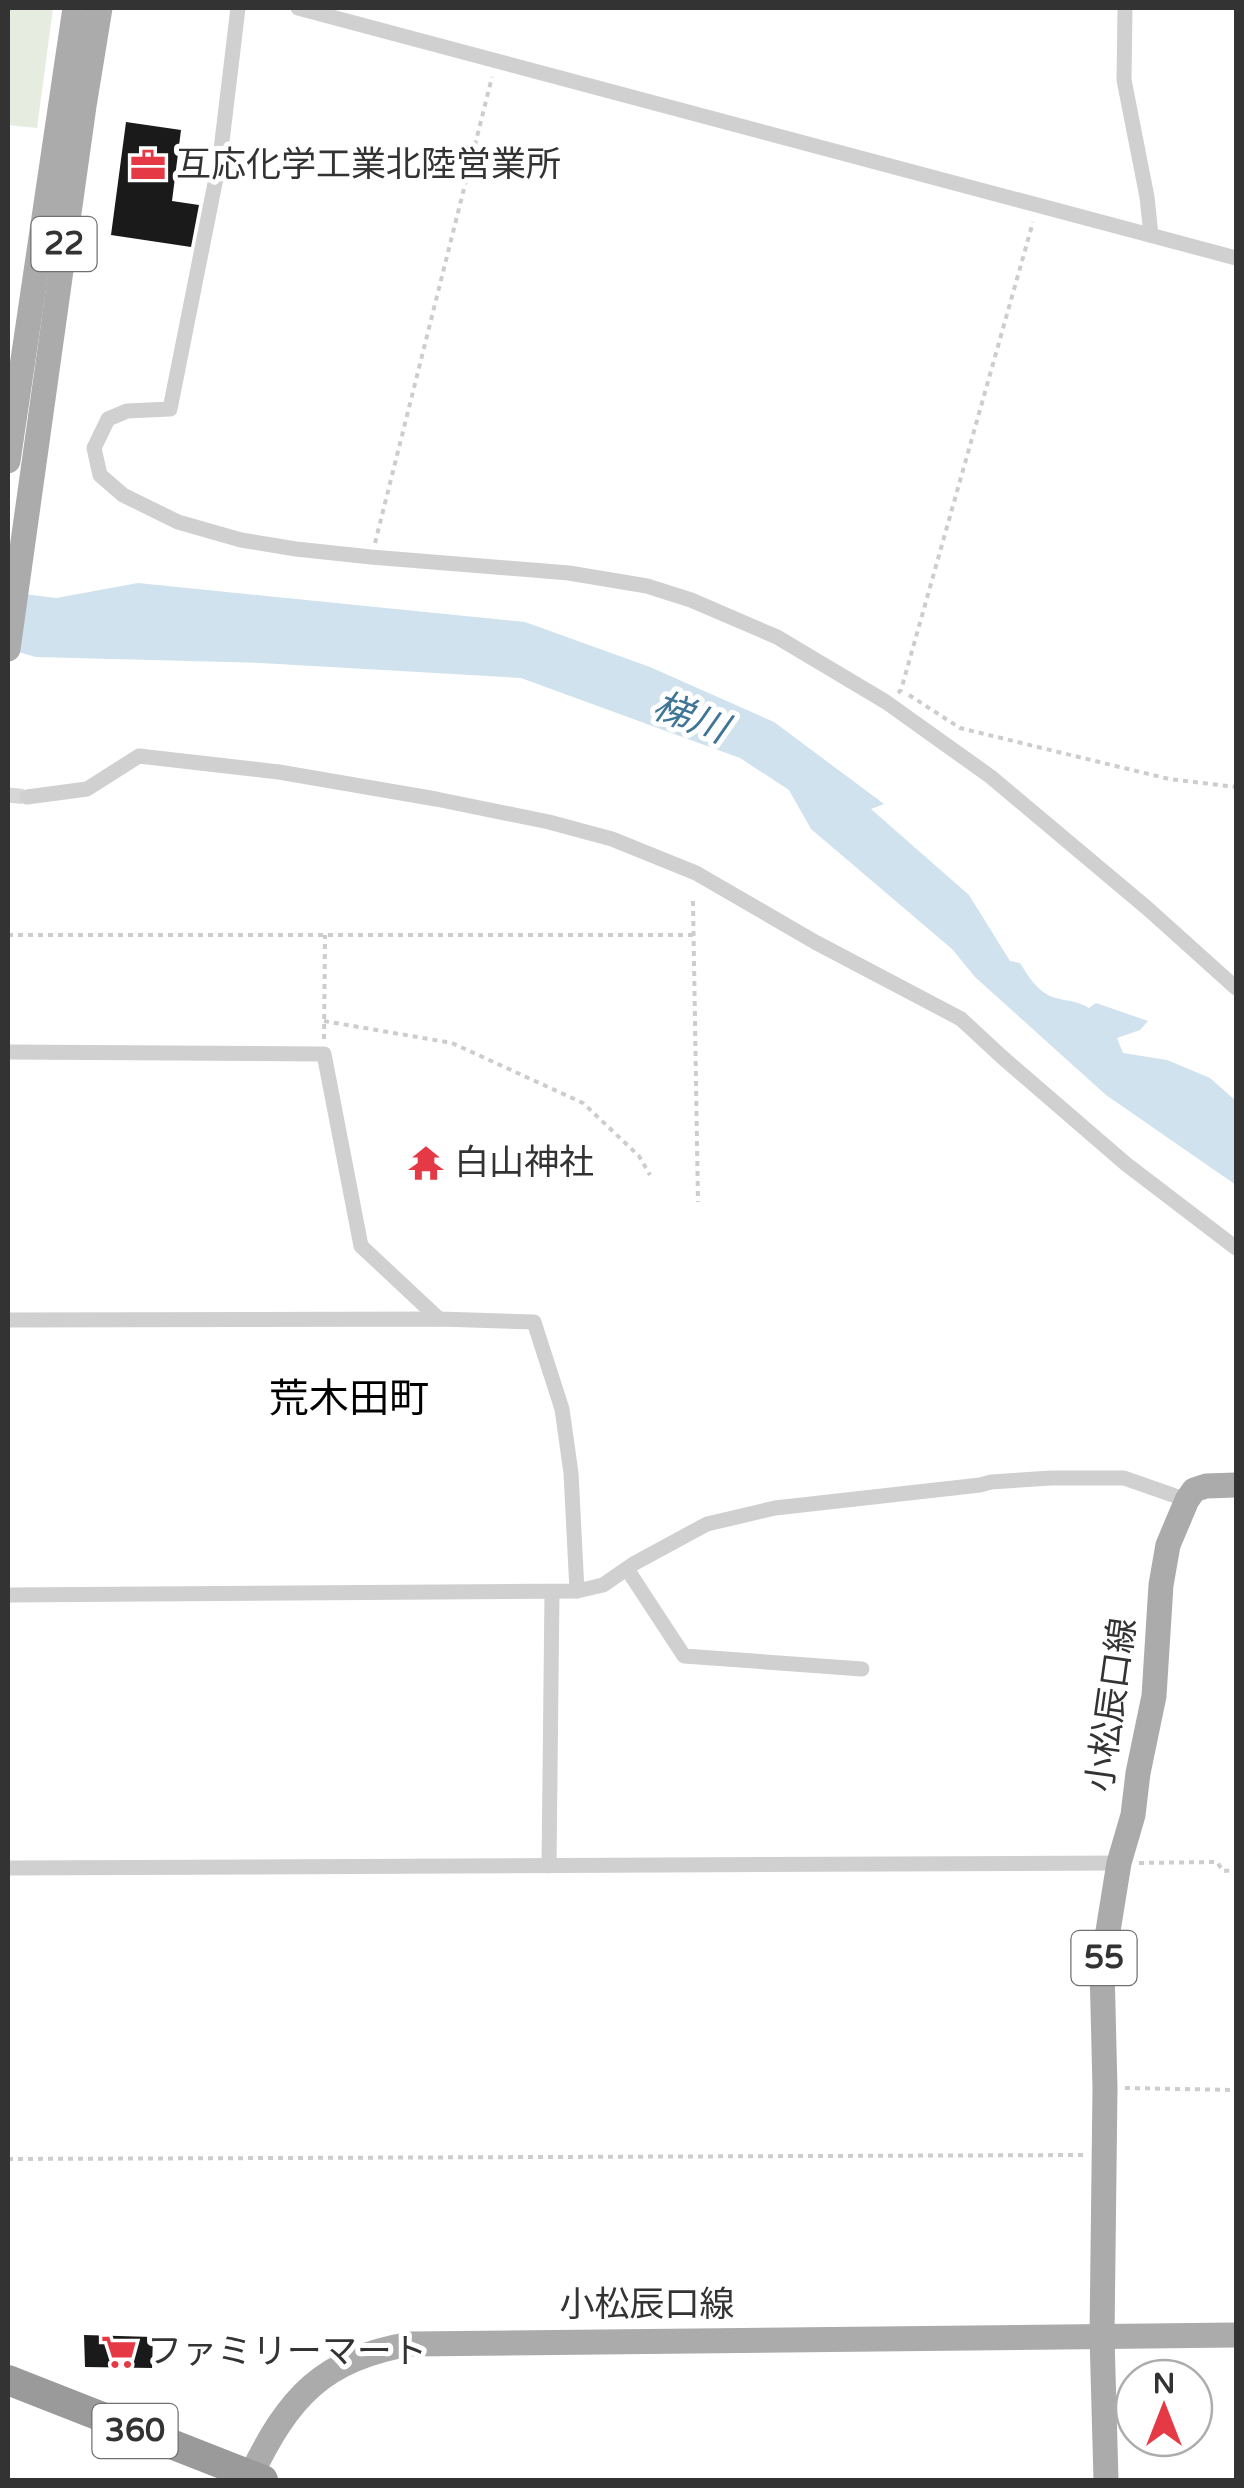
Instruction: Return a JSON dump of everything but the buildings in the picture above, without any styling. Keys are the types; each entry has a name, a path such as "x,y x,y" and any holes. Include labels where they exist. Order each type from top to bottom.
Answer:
{"highway":[{"name":"360","path":"8,2380 255,2479"}],"main road":[{"name":"22","path":"8,461 74,8"},
{"name":"22","path":"8,648 100,8"},
{"path":"1186,1500 1194,1490 1206,1486 1236,1484"},
{"name":"小松辰口線","path":"1106,2480 1102,1968 1119,1863 1132,1816 1154,1696 1168,1544 1186,1500"},
{"name":"小松辰口線","path":"255,2479 265,2445 287,2410 315,2381 378,2349 411,2344 1236,2336"}],"street":[{"path":"238,8 220,158 170,409 127,411 108,419 94,448 100,475 122,496 178,522 241,540 371,558 569,573 647,586 691,600 776,638 886,702 991,777 1236,988"},
{"path":"298,8 1236,258"},
{"path":"1125,8 1124,80 1152,235"},
{"path":"27,797 86,789 138,756 278,772 396,792 549,822 612,840 696,873 815,942 961,1018 1126,1164 1236,1248"},
{"path":"8,1052 324,1054 360,1246 439,1319"},
{"path":"8,1320 534,1322 562,1409 571,1473 577,1591"},
{"path":"8,1594 577,1591 603,1584 707,1524 775,1508 1051,1478 1124,1478 1186,1500"},
{"path":"627,1568 684,1656 862,1669"},
{"path":"549,1866 552,1592"},
{"path":"8,1868 1119,1863"}],"path":[{"path":"371,558 497,60"},
{"path":"1038,204 900,690 960,728 1170,779 1236,786"},
{"path":"693,901 698,1202"},
{"path":"8,936 694,935"},
{"path":"324,1054 326,936"},
{"path":"324,1021 452,1043 583,1103 639,1156 650,1175"},
{"path":"1119,1863 1217,1862 1223,1871 1236,1870"},
{"path":"1105,2088 1236,2090"},
{"path":"8,2159 1104,2155"}],"shaded area":[{"path":"8,8 53,8 37,128 8,125"}],"water":[{"name":"梯川","path":"138,583 525,622 650,667 774,722 884,804 871,809 969,895 1010,961 1020,963 1039,988 1050,996 1089,1008 1096,1003 1148,1021 1140,1030 1117,1038 1123,1053 1167,1060 1210,1078 1236,1101 1236,1185 1106,1095 975,977 952,949 811,829 789,790 740,758 521,678 261,663 36,657 8,649 8,592 56,598"}],"tunnel":[{"path":"8,795 27,797"}],"place":[{"name":"互応化学工業北陸営業所","path":"148,165"},
{"name":"白山神社","path":"426,1163"},
{"name":"ファミリーマート","path":"119,2352"}],"district":[{"name":"荒木田町","path":"349,1399"}]}
